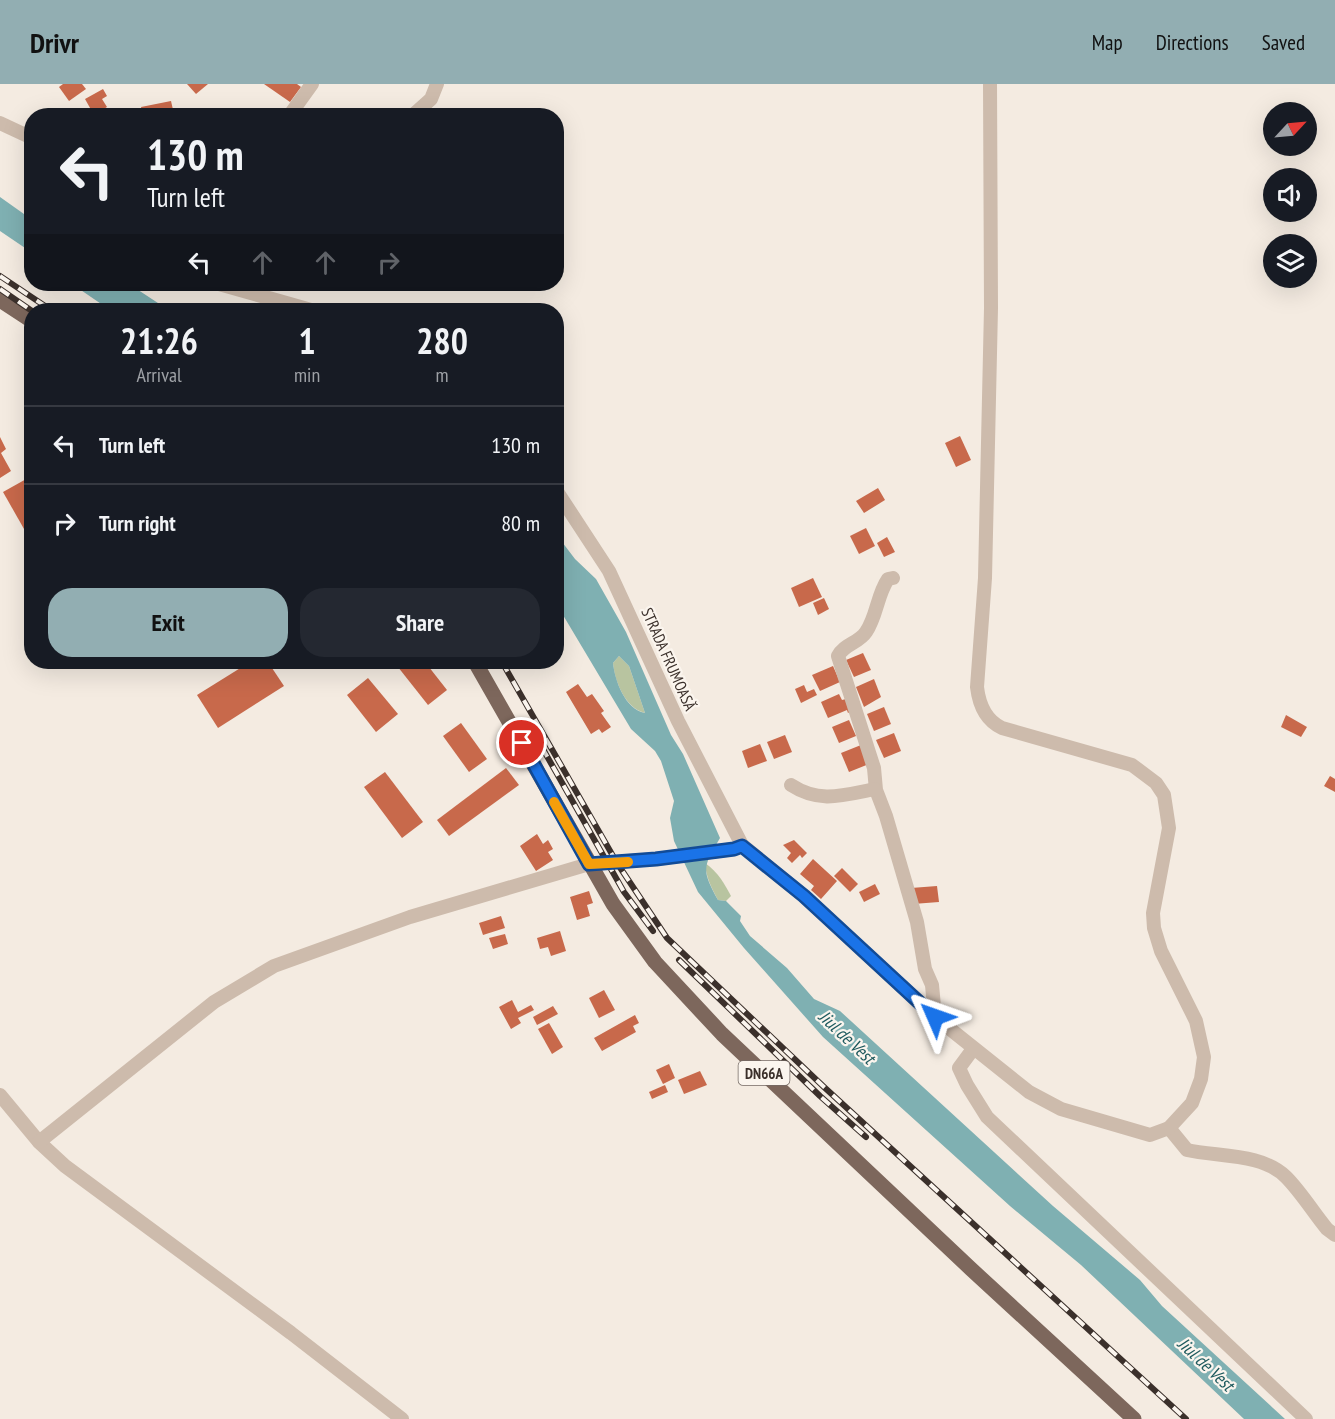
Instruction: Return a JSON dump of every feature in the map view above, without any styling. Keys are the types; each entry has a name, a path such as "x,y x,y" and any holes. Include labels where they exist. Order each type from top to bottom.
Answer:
{"main road":[{"path":"0,300 24,316"},
{"name":"DN66A","path":"479,669 613,904 655,962 722,1034 1134,1419"}],"street":[{"path":"296,108 312,84"},
{"path":"421,108 431,99 437,84"},
{"path":"39,1142 214,1002 274,966 410,917 589,864 656,859 738,847 804,896 935,1017 1029,1092 1061,1109 1150,1135 1169,1128 1192,1103 1201,1079 1204,1057 1197,1021 1161,951 1154,928 1154,913 1169,828 1164,795 1156,783 1132,765 1002,728 992,723 978,700 985,578 992,308 990,84"},
{"path":"0,123 24,134"},
{"path":"244,291 286,303"},
{"name":"STRADA FRUMOASĂ","path":"564,502 609,571 738,847"},
{"path":"893,578 888,579 881,589 866,632 858,640 842,649 838,656 874,768 875,789 886,816 916,922 925,969 932,984 935,1017"},
{"path":"791,785 812,796 824,797 875,789"},
{"path":"973,1049 959,1068 987,1117 1306,1419"},
{"path":"0,1095 39,1142 65,1166 291,1332 402,1419"},
{"path":"1169,1128 1186,1150 1259,1162 1275,1169 1285,1176 1327,1229 1335,1235"}],"green space":[{"path":"619,656 629,666 645,713 632,706 622,693 613,663"},
{"path":"705,863 717,874 731,896 726,901 718,900 709,882"}],"water":[{"path":"0,197 24,214 24,247 0,231"},
{"path":"82,291 140,291 158,303 100,303"},
{"name":"Jiul de Vest","path":"564,545 596,579 626,632 671,735 683,754 720,838 706,868 718,900 726,901 741,916 740,921 750,936 787,968 814,999 840,1011 1053,1206 1140,1280 1162,1306 1285,1419 1244,1419 1081,1265 1010,1206 823,1037 698,892 674,841 670,818 674,801 661,761 655,751 631,729 564,617","holes":["619,656 629,666 645,713 632,706 622,693 613,663"]}],"building":[{"path":"63,84 82,84 86,89 69,101 59,87"},
{"path":"187,84 208,84 196,94"},
{"path":"264,84 297,84 301,87 290,102"},
{"path":"103,89 107,96 102,99 107,107 90,108 85,99"},
{"path":"171,101 173,108 141,108"},
{"path":"960,436 971,460 956,467 945,443"},
{"path":"0,437 6,449 1,453 11,471 0,478"},
{"path":"24,480 24,529 3,492"},
{"path":"878,488 885,500 864,513 856,501"},
{"path":"866,528 875,546 859,554 850,536"},
{"path":"887,537 895,552 884,557 877,543"},
{"path":"813,578 822,597 799,607 791,588"},
{"path":"824,598 829,609 818,615 813,603"},
{"path":"863,653 871,670 854,677 846,660"},
{"path":"833,666 840,682 820,691 812,675"},
{"path":"239,669 273,669 284,686 218,728 197,695"},
{"path":"400,669 430,669 447,690 428,705"},
{"path":"368,678 398,714 376,732 347,695"},
{"path":"874,679 881,697 864,707 856,687"},
{"path":"578,684 587,697 592,694 604,711 601,713 611,727 602,733 599,729 591,734 566,692"},
{"path":"804,685 807,692 814,689 817,695 801,703 795,689"},
{"path":"839,694 842,700 846,699 851,711 848,713 847,710 828,718 821,702"},
{"path":"884,707 891,724 874,731 867,714"},
{"path":"1286,715 1307,727 1301,737 1281,727"},
{"path":"849,720 856,736 839,743 832,727"},
{"path":"461,723 487,759 469,772 443,736"},
{"path":"894,733 901,751 884,758 876,740"},
{"path":"785,735 792,752 774,759 767,742"},
{"path":"760,744 767,761 748,768 742,751"},
{"path":"861,745 869,764 849,772 841,753"},
{"path":"506,768 519,785 449,836 437,820"},
{"path":"385,772 423,822 402,838 364,787"},
{"path":"1330,776 1335,779 1335,792 1324,786"},
{"path":"537,834 543,844 548,840 553,849 548,852 553,860 536,871 520,846"},
{"path":"794,840 807,853 802,858 800,855 792,863 787,858 791,853 783,845"},
{"path":"813,859 837,881 821,899 811,890 814,886 800,874"},
{"path":"842,868 858,884 850,892 834,876"},
{"path":"875,884 880,894 864,902 859,892"},
{"path":"937,886 939,902 913,904 911,888"},
{"path":"589,891 593,903 587,905 590,916 577,920 570,897"},
{"path":"501,916 505,928 483,935 479,923"},
{"path":"560,931 566,951 551,956 548,947 540,949 537,938"},
{"path":"505,934 508,944 493,949 489,938"},
{"path":"604,990 615,1010 599,1018 589,998"},
{"path":"512,1000 518,1012 531,1005 534,1010 518,1018 521,1023 511,1029 499,1007"},
{"path":"553,1006 558,1014 537,1025 533,1017"},
{"path":"635,1015 639,1023 633,1026 636,1032 602,1051 594,1038"},
{"path":"549,1023 563,1047 552,1054 538,1029"},
{"path":"669,1064 675,1078 663,1084 656,1070"},
{"path":"700,1071 707,1085 684,1094 678,1080"},
{"path":"665,1085 668,1092 652,1099 649,1092"}],"railway":[{"path":"0,276 40,303"},
{"path":"0,289 24,306"},
{"path":"506,669 617,863 667,938 824,1087 1186,1419"},
{"path":"531,728 624,892 653,931"},
{"path":"679,960 820,1096 866,1137"}],"slow traffic":[{"path":"554,802 589,864 628,862"}],"route":[{"path":"522,743 589,864 656,859 742,846 804,896 935,1017"}]}
